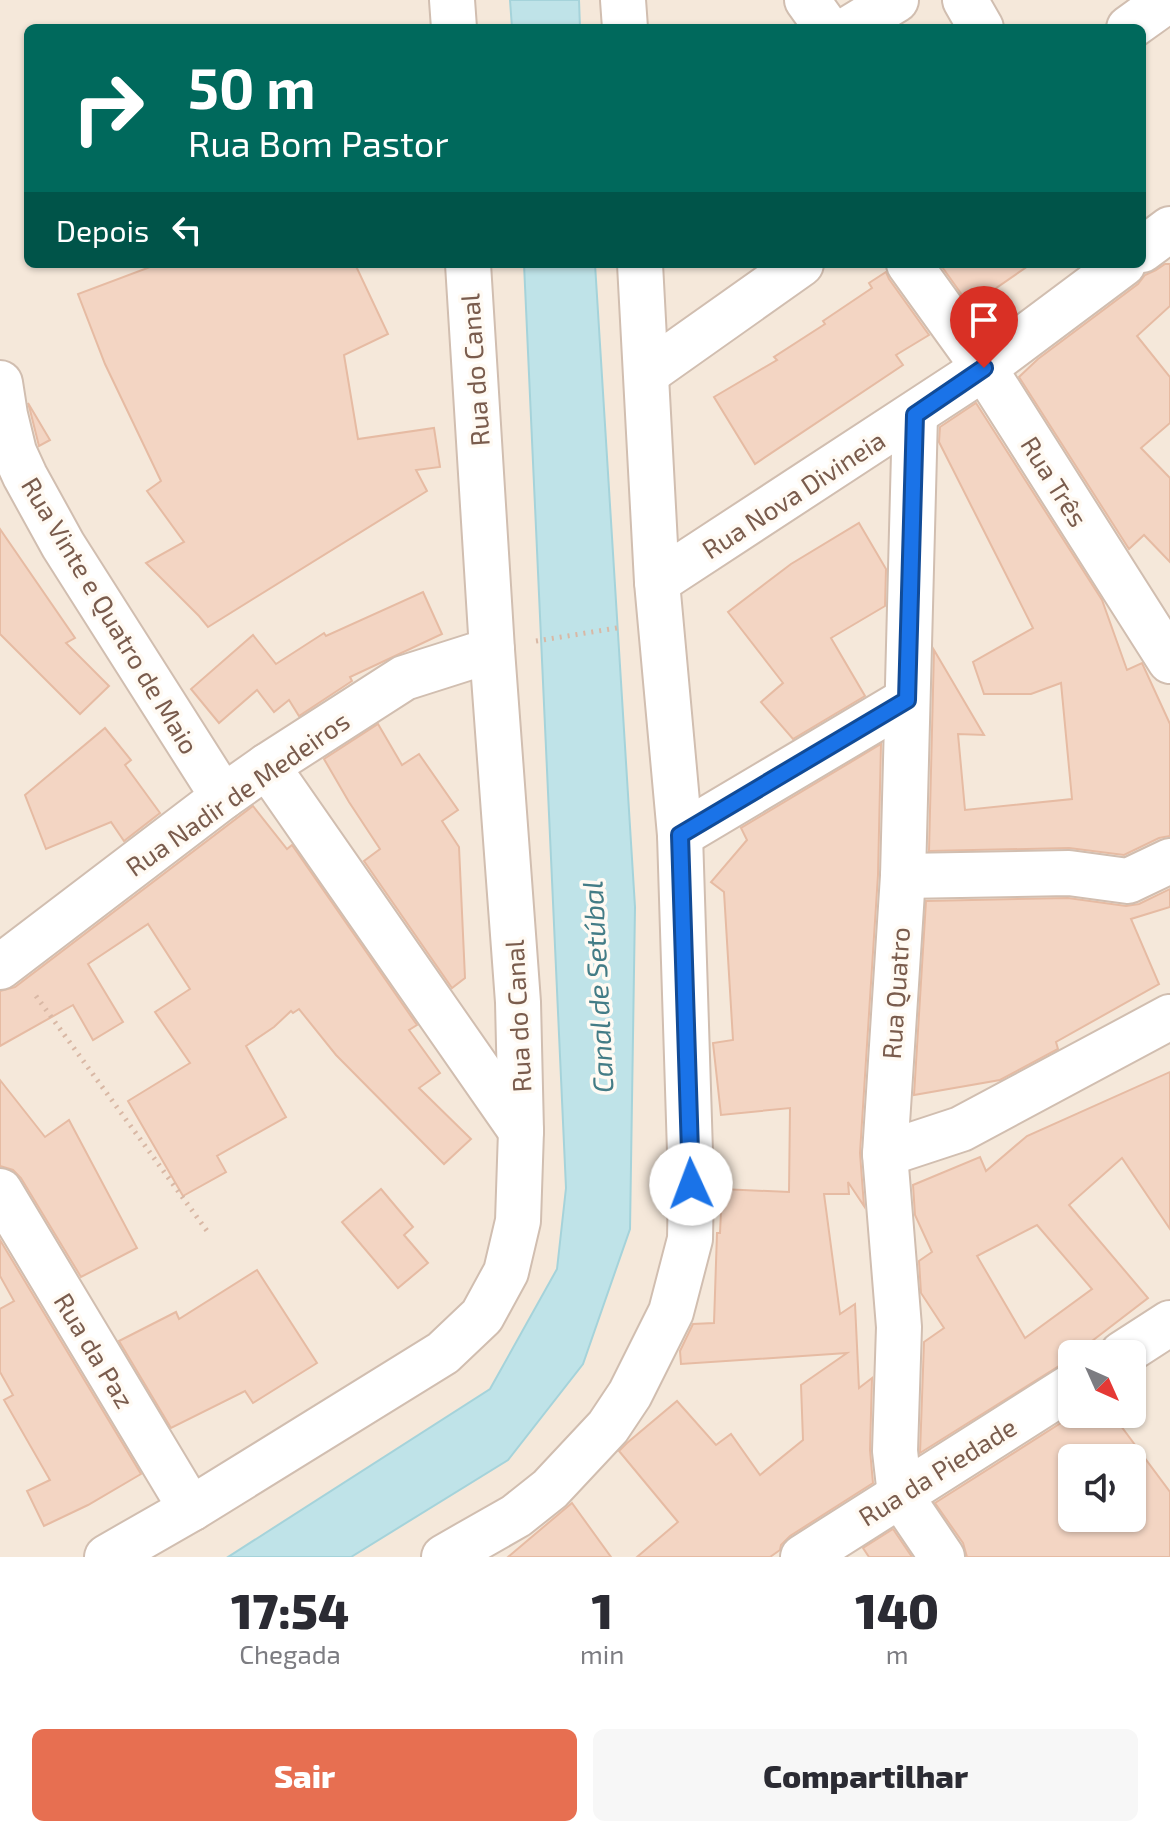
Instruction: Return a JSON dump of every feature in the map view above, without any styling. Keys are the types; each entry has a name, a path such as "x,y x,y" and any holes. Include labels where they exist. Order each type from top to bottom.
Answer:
{"street":[{"path":"452,0 454,24"},
{"path":"623,0 625,24"},
{"path":"807,0 824,24"},
{"path":"857,24 896,0"},
{"path":"965,0 979,24"},
{"path":"1135,24 1168,0"},
{"path":"1146,247 1170,229"},
{"name":"Rua do Canal","path":"107,1557 191,1509 443,1353 482,1316 506,1272 518,1221 521,1131 518,1002 468,268"},
{"path":"444,1557 516,1516 550,1489 608,1427 630,1394 671,1312 690,1239 680,835 657,582 640,268"},
{"path":"647,373 795,268"},
{"name":"Rua Três","path":"912,268 984,368 1170,661"},
{"name":"Rua Nova Divineia","path":"657,582 984,368 1118,268"},
{"name":"Rua Vinte e Quatro de Maio","path":"0,383 14,452 25,476 63,545 223,797"},
{"name":"Rua Quatro","path":"915,415 903,876 885,1154 899,1327 895,1451 900,1495 942,1557"},
{"name":"Rua Nadir de Medeiros","path":"5,963 267,766 404,678 492,650"},
{"path":"680,835 907,700"},
{"path":"267,766 521,1131"},
{"path":"903,876 1069,873 1128,881 1170,861"},
{"path":"885,1154 961,1129 1170,1017"},
{"name":"Rua da Paz","path":"0,1191 191,1509"},
{"path":"1144,1340 1170,1323"},
{"name":"Rua da Piedade","path":"803,1557 1058,1395"}],"path":[{"path":"537,641 620,627"},
{"path":"5,963 210,1235"}],"shaded area":[{"path":"0,0 1170,0 1170,1557 0,1557"}],"water":[{"path":"510,0 579,0 580,24 512,24"},
{"name":"Canal de Setúbal","path":"524,268 595,268 635,907 630,1229 583,1364 508,1460 351,1557 228,1557 490,1389 557,1269 566,1188"}],"building":[{"path":"1170,264 1170,306 1137,336 1170,377 1170,423 1141,448 1170,478 1170,562 1144,535 1129,549 1019,377 1038,359 1138,284 1145,275"},
{"path":"147,268 357,268 388,334 344,355 358,439 434,428 440,467 416,470 427,491 208,627 146,563 184,542 147,491 161,481 105,364 78,294"},
{"path":"943,268 1025,268 970,306"},
{"path":"886,272 929,335 896,355 903,365 755,464 714,397 777,360 774,357 825,324 823,321 872,288 869,283"},
{"path":"28,403 50,440 39,446 30,410"},
{"path":"976,403 1102,600 1127,670 1142,663 1170,724 1170,836 1124,855 1069,848 929,851 934,650 984,735 958,734 965,810 1072,799 1061,683 1031,694 984,694 973,662 1033,628 939,442 940,427"},
{"path":"859,523 886,569 885,606 831,638 865,696 793,739 761,702 783,683 728,612 791,564"},
{"path":"0,529 75,638 66,643 109,686 80,714 0,634"},
{"path":"423,592 442,634 350,677 352,681 299,716 289,700 274,712 257,690 219,723 191,689 253,635 276,664 324,633 326,636"},
{"path":"378,724 402,765 419,754 458,810 442,821 459,847 465,978 452,988 364,861 380,849 324,759"},
{"path":"105,728 131,760 125,765 160,813 124,841 111,822 46,849 25,795"},
{"path":"881,744 878,875 860,1153 864,1206 848,1182 849,1194 824,1194 840,1314 855,1304 859,1388 872,1378 870,1450 873,1483 790,1536 780,1550 770,1557 637,1557 678,1522 619,1451 627,1443 677,1401 716,1445 731,1434 760,1475 803,1440 801,1385 847,1353 681,1364 680,1351 693,1324 714,1323 722,1189 789,1192 790,1108 721,1115 713,1043 733,1040 724,892 711,882 747,840 741,828"},
{"path":"253,806 287,849 292,845 417,1025 409,1030 440,1073 419,1088 471,1139 444,1164 336,1055 299,1009 293,1013 291,1011 246,1046 286,1117 217,1156 226,1172 183,1196 128,1101 190,1063 155,1012 190,989 148,924 88,964 123,1022 93,1040 73,1005 0,1046 0,991 15,987"},
{"path":"1170,889 1170,907 1131,919 1159,984 1056,1042 1058,1049 1000,1080 914,1095 926,901 1068,898 1126,906 1139,904"},
{"path":"1170,1072 1170,1229 1122,1158 1069,1205 1148,1298 1093,1340 1058,1340 1058,1367 920,1453 924,1342 944,1328 921,1293 919,1261 932,1252 915,1215 913,1185 980,1157 986,1171 1027,1136","holes":["1037,1225 1092,1289 1025,1338 977,1256"]},
{"path":"0,1080 45,1137 69,1120 137,1248 81,1277 21,1178 13,1170 0,1166"},
{"path":"381,1189 413,1227 404,1235 428,1263 398,1288 342,1222"},
{"path":"0,1240 141,1474 44,1526 27,1491 50,1480 4,1400 13,1395 0,1372 0,1309 14,1301 0,1276"},
{"path":"257,1270 317,1363 253,1403 245,1391 171,1428 119,1341 176,1312 179,1319"},
{"path":"1058,1425 1058,1428 1122,1428 1134,1444 1058,1444 1058,1532 1146,1532 1146,1460 1170,1492 1170,1557 967,1557 963,1543 935,1503"},
{"path":"572,1503 611,1557 508,1557 566,1508"},
{"path":"893,1529 912,1557 869,1557 863,1548"}],"route":[{"path":"691,1184 680,835 907,700 915,415 984,368"}]}
